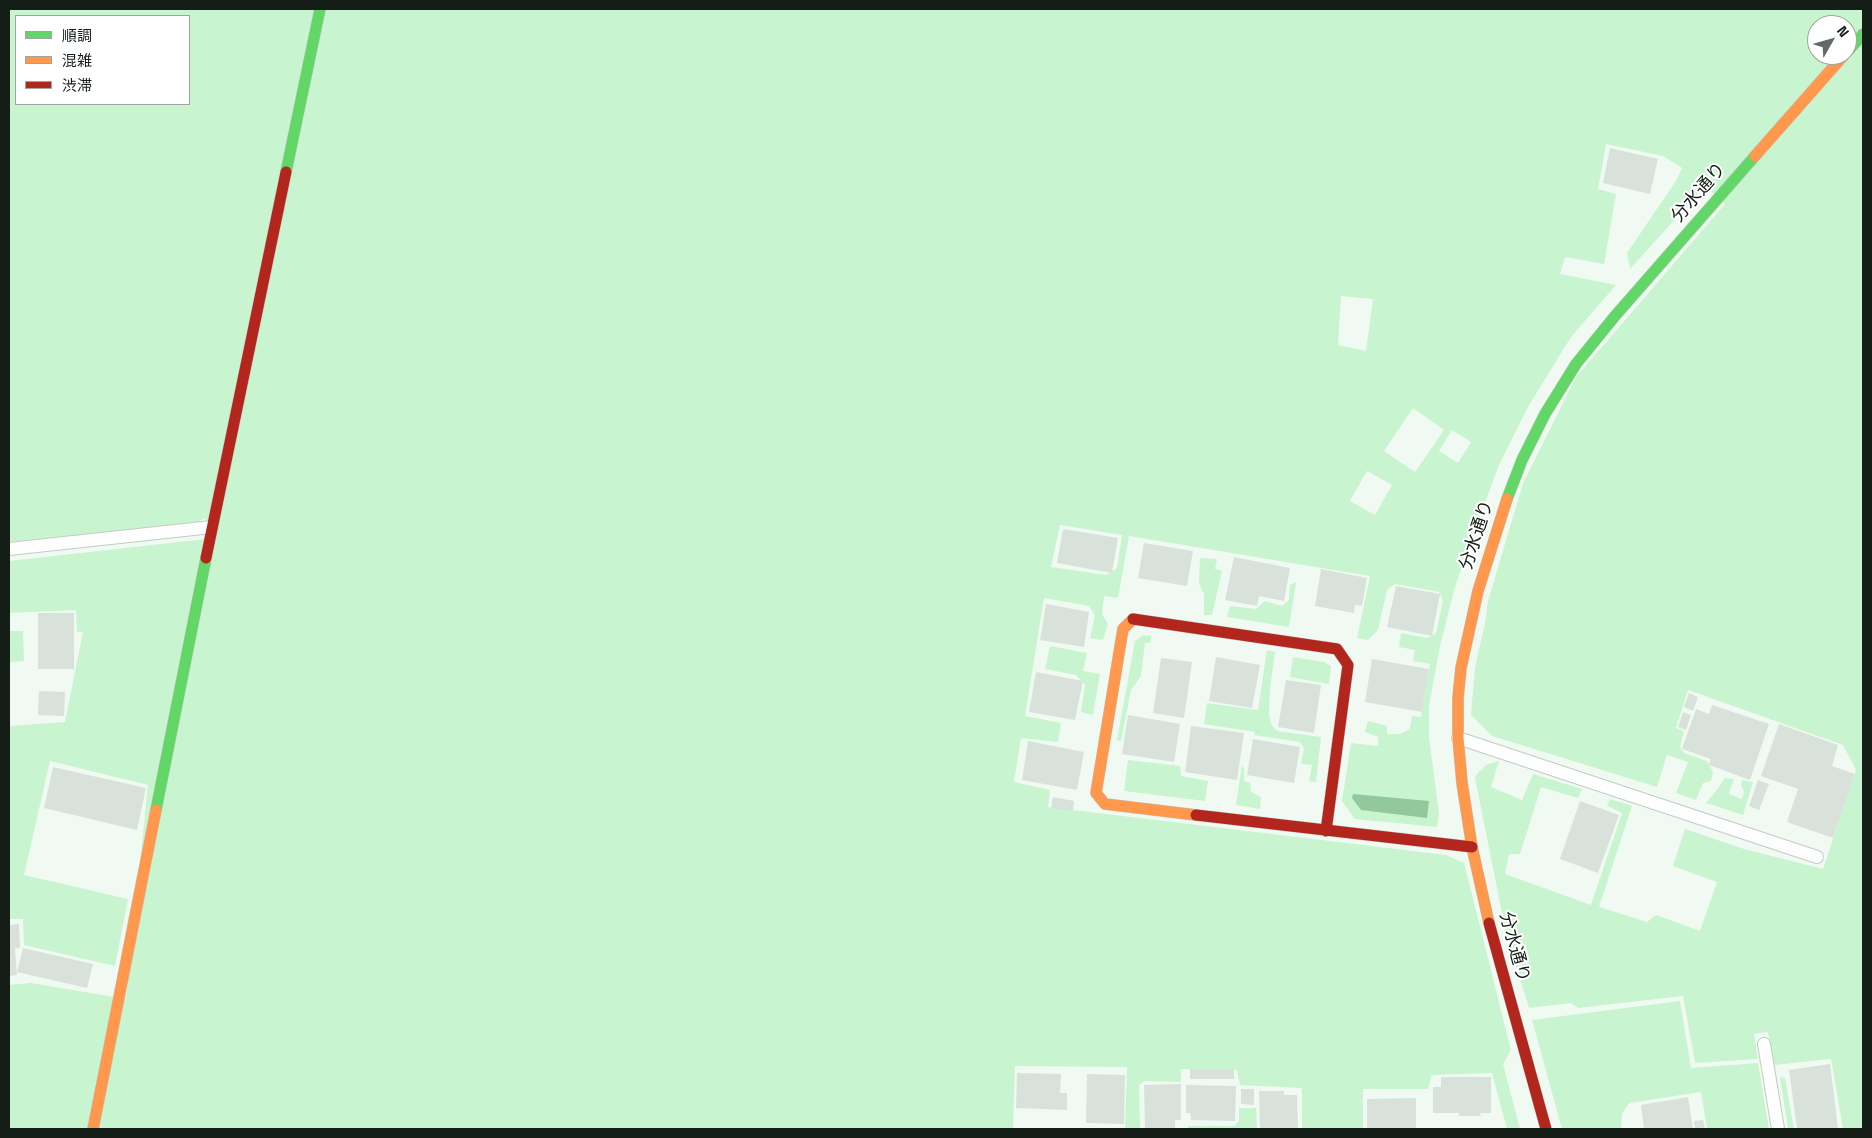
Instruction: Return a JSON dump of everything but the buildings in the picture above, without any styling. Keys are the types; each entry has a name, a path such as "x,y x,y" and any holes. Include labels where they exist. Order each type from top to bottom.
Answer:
{"street":[{"path":"93,1129 212,528 320,9"},
{"name":"分水通り","path":"1546,1129 1488,920 1472,847 1462,783 1458,738 1458,698 1461,668 1478,591 1501,514 1522,460 1545,414 1576,364 1615,316 1835,65"},
{"path":"1326,831 1348,665 1338,649 1134,618 1123,629 1096,793 1105,804 1326,831 1472,847"}],"lane":[{"path":"9,549 212,528"},
{"path":"1458,738 1816,857"},
{"path":"1764,1044 1778,1129"}],"shaded area":[{"path":"9,9 1863,9 1863,1129 1843,1129 1831,1059 1774,1065 1768,1032 1754,1034 1758,1059 1695,1063 1683,996 1578,1008 1571,1003 1529,1008 1506,933 1475,778 1486,765 1499,761 1491,787 1522,800 1533,774 1582,789 1578,798 1541,787 1520,854 1509,854 1505,874 1591,905 1622,813 1607,806 1610,799 1632,806 1599,907 1647,922 1656,915 1700,931 1717,882 1673,866 1685,829 1744,849 1823,869 1856,770 1843,745 1688,690 1676,728 1684,731 1680,747 1684,753 1707,761 1713,772 1711,781 1703,783 1696,800 1676,793 1688,762 1667,755 1657,787 1492,736 1471,715 1475,667 1488,601 1523,483 1576,377 1725,204 1705,186 1630,269 1627,253 1676,181 1682,168 1663,156 1606,144 1598,189 1616,194 1604,264 1565,257 1560,274 1616,285 1571,337 1529,405 1499,465 1454,590 1440,646 1429,705 1429,737 1439,814 1437,827 1355,819 1342,801 1351,743 1378,746 1378,737 1365,732 1368,721 1387,726 1387,734 1400,734 1410,729 1412,716 1421,717 1430,664 1413,661 1415,650 1399,647 1401,633 1427,638 1436,633 1443,600 1439,592 1395,584 1387,590 1378,630 1368,640 1357,638 1370,576 1129,536 1118,598 1104,596 1102,614 1108,624 1103,640 1090,638 1095,615 1089,606 1044,598 1025,716 1061,723 1058,742 1021,738 1014,782 1050,790 1048,807 1446,855 1464,863 1511,1050 1503,1064 1520,1129 1507,1129 1492,1073 1432,1075 1428,1089 1363,1089 1363,1129 1302,1129 1302,1088 1240,1085 1237,1070 1181,1069 1181,1082 1145,1081 1139,1085 1140,1129 1125,1129 1127,1067 1015,1066 1013,1129 9,1129 9,985 31,983 126,999 148,785 50,761 24,875 128,899 115,966 24,945 23,919 9,919 9,726 65,722 83,632 77,632 76,610 9,613 9,561 215,538 205,518 197,523 9,542","holes":["1341,296 1373,299 1366,351 1338,345","1413,408 1444,430 1415,472 1384,451","1452,430 1471,442 1458,463 1439,451","1367,471 1392,485 1375,515 1350,501","1060,525 1122,535 1117,568 1106,575 1051,567"]},
{"path":"1200,558 1217,559 1215,569 1222,571 1212,615 1204,615 1204,594 1199,584"},
{"path":"1296,582 1289,627 1227,617 1230,606 1256,609 1265,601 1282,606 1289,600 1290,585"},
{"path":"9,631 23,631 24,661 9,662"},
{"path":"1143,635 1152,636 1150,643 1145,643 1141,676 1131,690 1121,741 1117,740 1135,641"},
{"path":"1050,646 1087,653 1083,671 1100,674 1093,715 1081,712 1085,685 1076,675 1045,669"},
{"path":"1267,650 1275,652 1270,688 1269,713 1271,724 1277,731 1321,737 1316,782 1309,781 1312,765 1301,764 1304,749 1300,742 1254,735 1255,732 1204,724 1207,703 1258,710"},
{"path":"1293,657 1324,662 1331,666 1329,684 1290,677"},
{"path":"1128,760 1180,766 1181,776 1208,781 1205,801 1124,791"},
{"path":"1242,764 1244,781 1250,783 1251,792 1261,797 1260,809 1236,805"},
{"path":"1725,778 1734,779 1729,794 1742,799 1744,792 1741,785 1742,780 1753,782 1743,815 1706,803"},
{"path":"1353,794 1429,801 1427,818 1361,810 1352,798"},
{"path":"1680,1001 1691,1068 1758,1063 1769,1129 1707,1129 1701,1092 1629,1103 1622,1114 1621,1129 1562,1129 1532,1020"},
{"path":"1780,1077 1785,1078 1794,1129 1788,1129"},
{"path":"1239,1108 1256,1108 1257,1129 1188,1129 1188,1126 1234,1126 1239,1121"}],"traffic: fast":[{"path":"286,172 320,9"},
{"path":"1857,41 1863,34"},
{"path":"1507,499 1522,460 1545,414 1576,364 1615,316 1755,156"},
{"path":"156,810 206,558"}],"traffic: slow":[{"path":"1755,156 1835,65"},
{"path":"1489,923 1472,847 1462,783 1458,738 1458,698 1461,668 1478,591 1507,499"},
{"path":"1133,619 1123,629 1096,793 1105,804 1196,815"},
{"path":"93,1129 156,810"}],"traffic: jam":[{"path":"206,558 286,172"},
{"path":"1133,619 1337,649 1348,665 1326,831"},
{"path":"1196,815 1472,847"},
{"path":"1489,923 1546,1129"}]}
